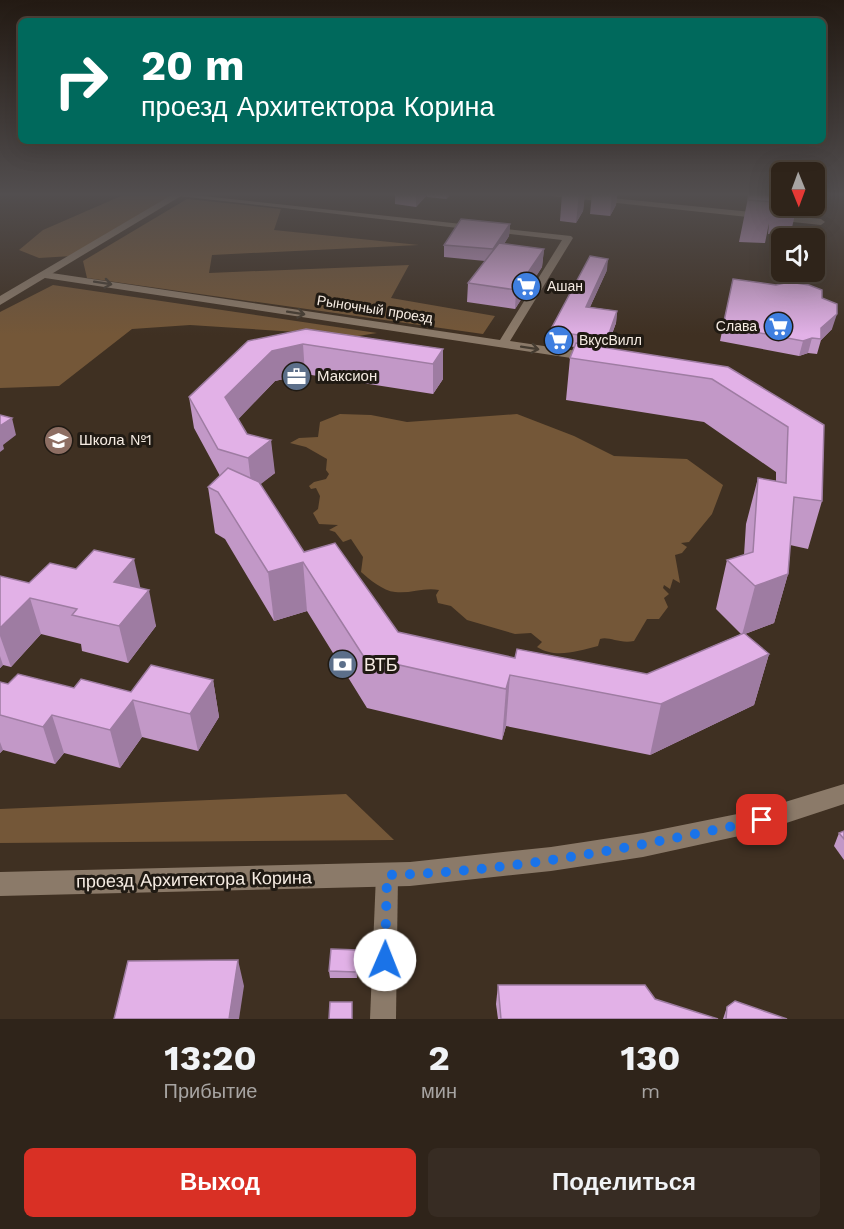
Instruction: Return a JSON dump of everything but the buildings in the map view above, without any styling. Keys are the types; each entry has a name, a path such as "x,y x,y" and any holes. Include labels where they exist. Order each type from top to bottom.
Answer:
{"street":[{"path":"0,301 102,241"},
{"path":"503,344 566,241"},
{"name":"Рыночный проезд","path":"45,275 603,359"},
{"name":"проезд Архитектора Корина","path":"0,884 387,875 551,859 643,845 762,820 844,794"},
{"path":"383,1019 387,875"}],"shaded area":[{"path":"30,241 98,241 72,256 39,258 19,250"},
{"path":"117,241 376,241 419,245 212,255 209,273 409,265 391,298 495,316 483,334 87,278 83,261"},
{"path":"53,285 377,333 358,336 190,325 132,329 59,386 0,388 0,312"},
{"path":"340,414 371,415 407,422 517,414 574,436 614,456 687,459 723,485 712,514 689,542 681,543 687,547 682,553 675,555 680,583 673,579 670,589 664,585 663,588 669,594 664,598 668,607 659,619 647,619 634,641 624,642 603,638 600,639 598,646 574,652 552,653 537,647 542,642 531,633 515,634 467,620 451,606 438,603 436,595 439,590 390,591 376,584 361,572 363,557 351,539 343,542 335,532 329,530 338,525 319,524 313,513 318,509 320,496 316,488 311,489 309,486 326,479 329,474 326,470 327,459 306,447 290,443 299,438 318,437 320,422"},
{"path":"346,794 394,840 0,843 0,809"}],"place":[{"name":"Ашан","path":"526,286"},
{"name":"Слава","path":"778,326"},
{"name":"ВкусВилл","path":"558,340"},
{"name":"Максион","path":"296,376"},
{"name":"Школа №1","path":"58,440"},
{"name":"ВТБ","path":"343,664"}],"route":[{"path":"385,960 387,875 551,859 643,845 762,820"}]}
